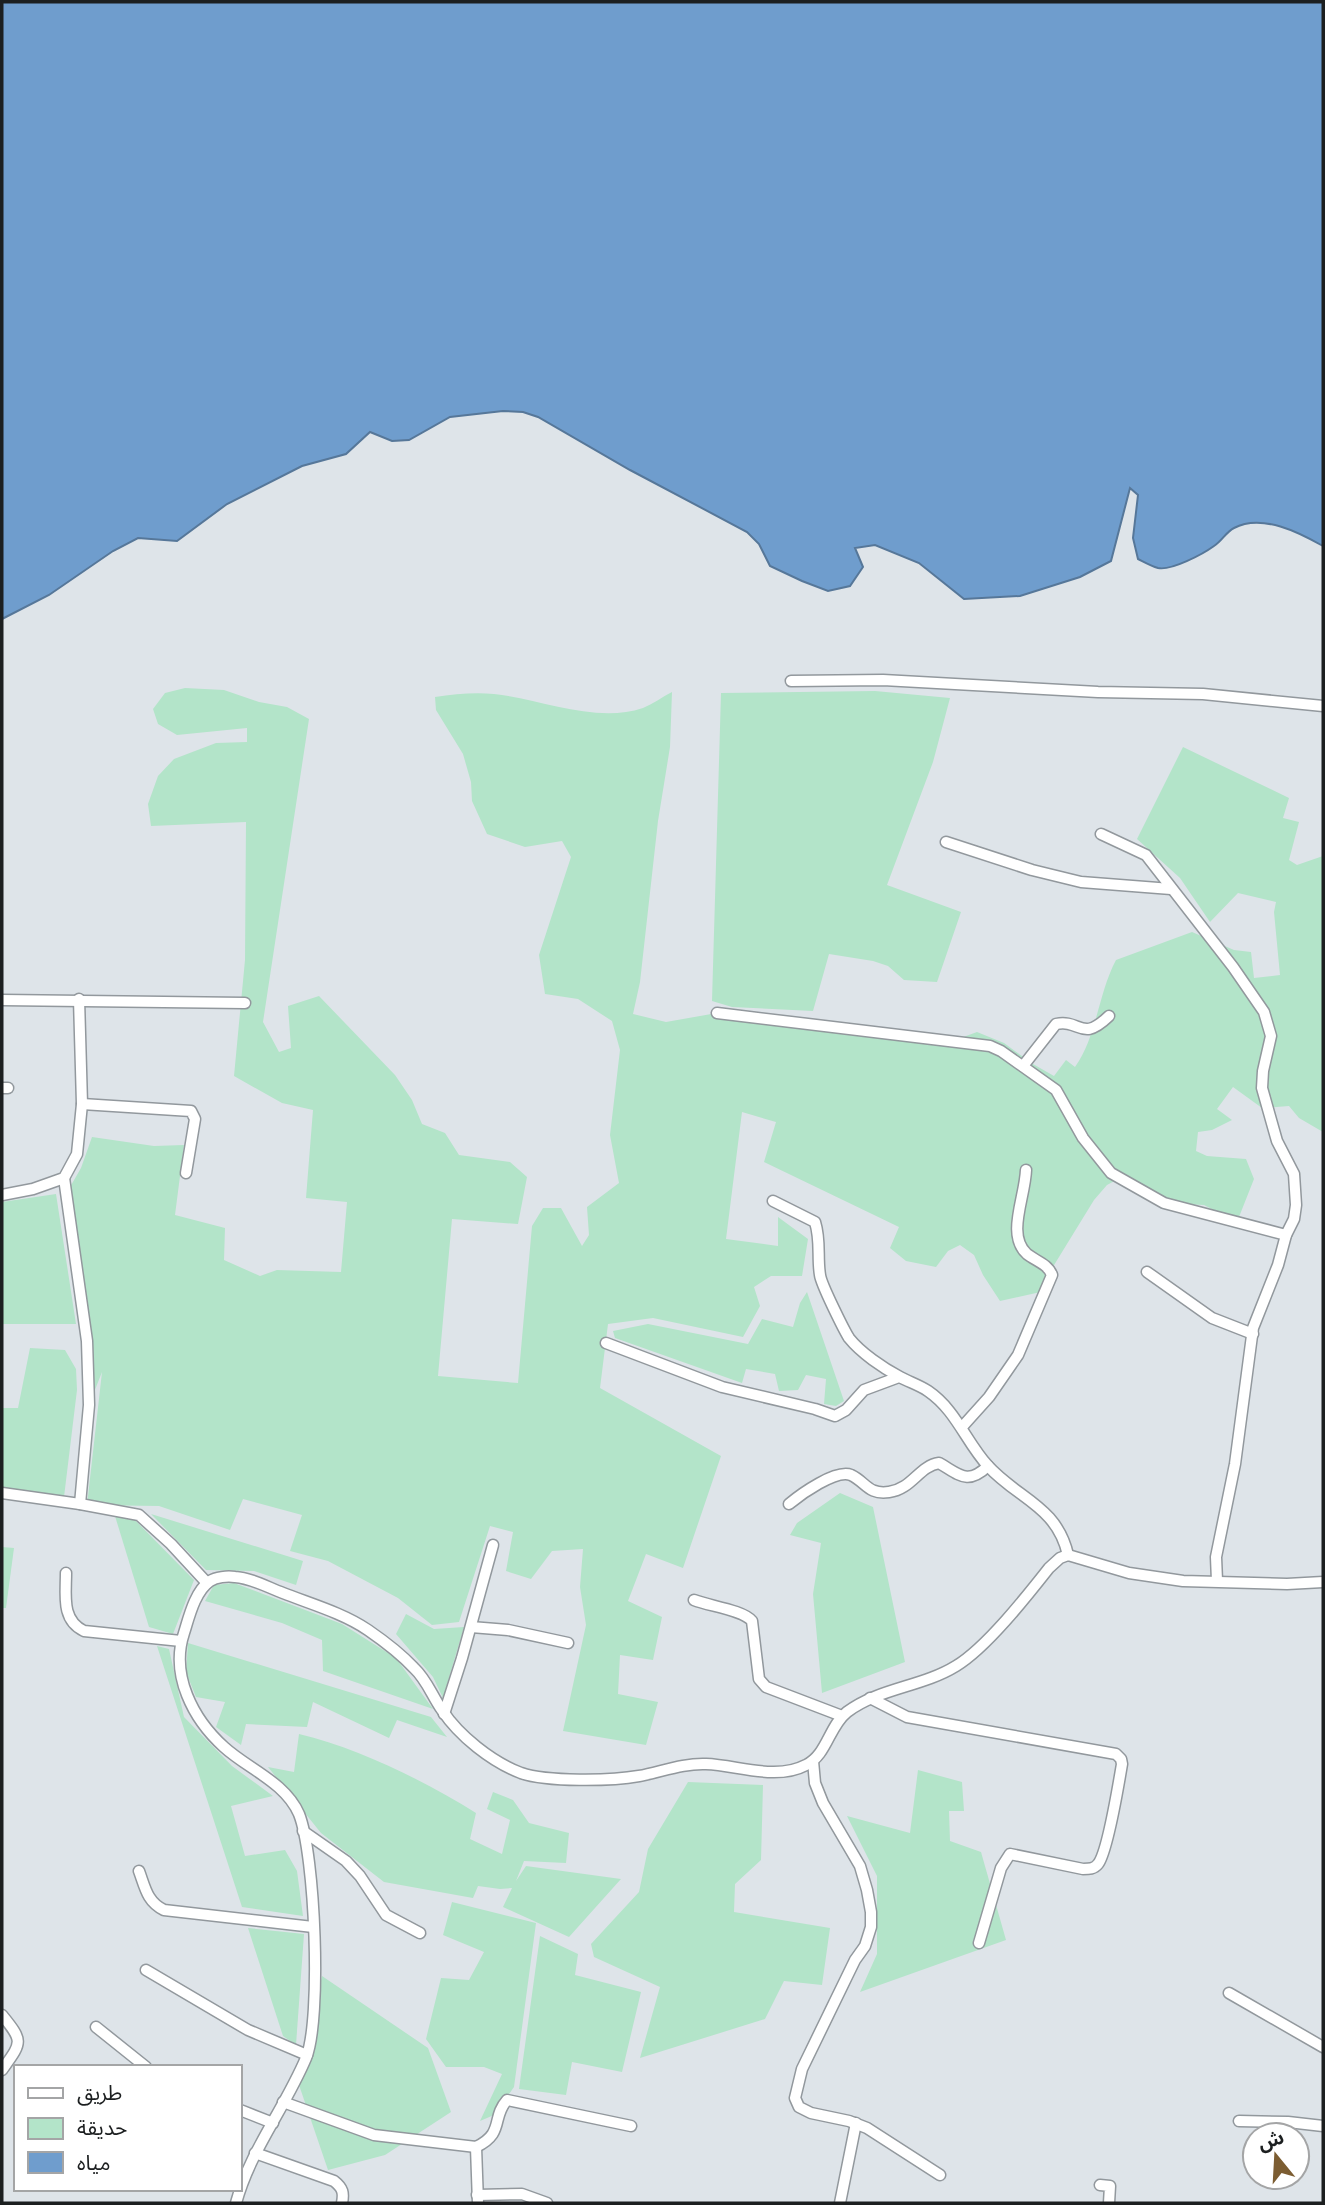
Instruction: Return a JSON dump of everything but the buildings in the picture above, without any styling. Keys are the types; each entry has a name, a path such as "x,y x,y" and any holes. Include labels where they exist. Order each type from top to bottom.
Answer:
{"street":[{"path":"791,681 883,680 1098,692 1203,694 1323,706"},
{"path":"1101,834 1146,855 1233,967 1264,1012 1271,1036 1262,1088 1277,1141 1294,1174 1294,1219 1252,1334 1235,1464 1216,1557 1217,1581"},
{"path":"946,842 1032,870 1081,882 1171,889"},
{"path":"79,999 82,1104 77,1154 64,1178 87,1341 89,1405 80,1504"},
{"path":"2,1000 245,1003"},
{"path":"717,1013 990,1046 1056,1090 1083,1138 1111,1173 1164,1203 1286,1235"},
{"path":"1023,1066 1056,1024 1088,1030 1098,1026 1109,1016"},
{"path":"82,1104 191,1111 195,1119 186,1173"},
{"path":"962,1427 989,1397 1018,1355 1052,1275 1048,1267 1018,1245 1015,1232 1025,1189 1026,1170"},
{"path":"2,1195 33,1189 64,1178"},
{"path":"773,1201 815,1222 823,1288 847,1335 856,1345 899,1377 934,1396 962,1427 988,1466 1048,1515 1061,1533 1068,1555"},
{"path":"1147,1272 1212,1318 1252,1334"},
{"path":"606,1343 722,1387 835,1416 846,1410 864,1390 899,1377"},
{"path":"789,1504 836,1475 850,1475 872,1491 891,1492 915,1480 932,1464 939,1463 963,1477 982,1472 988,1466"},
{"path":"2,1493 139,1515 171,1544 207,1583"},
{"path":"444,1714 493,1545"},
{"path":"242,2183 307,2055 315,2008 313,1927 310,1872 299,1814 276,1785 224,1747 195,1712 180,1677 181,1641 200,1592 215,1578 234,1576 255,1582 355,1622 368,1630 416,1670 444,1714 471,1741 510,1769 539,1778 636,1777 705,1764 764,1771 803,1767 813,1761 842,1716 870,1698 957,1666 977,1649 1049,1568 1068,1555 1129,1573 1183,1581 1287,1584 1323,1582"},
{"path":"66,1573 66,1605 74,1626 84,1630 181,1641"},
{"path":"694,1600 748,1616 752,1622 759,1679 766,1687 842,1716"},
{"path":"471,1627 508,1630 568,1643"},
{"path":"870,1698 907,1717 1116,1755 1121,1759 1114,1809 1100,1862 1091,1869 1083,1869 1010,1854 1001,1868 979,1943"},
{"path":"813,1761 815,1783 822,1803 860,1866 872,1912 865,1946 855,1960 802,2069 795,2098 799,2107 811,2113 867,2128 940,2175"},
{"path":"303,1831 346,1861 360,1876 386,1915 420,1933"},
{"path":"139,1871 149,1899 164,1910 313,1927"},
{"path":"146,1970 248,2030 307,2055"},
{"path":"1229,1993 1323,2047"},
{"path":"2,2015 19,2042 2,2070"},
{"path":"96,2027 144,2065"},
{"path":"283,2102 374,2135 476,2147 487,2141 496,2129 503,2103 507,2100 631,2126"},
{"path":"242,2111 273,2123"},
{"path":"1238,2121 1323,2126"},
{"path":"840,2203 856,2123"},
{"path":"476,2147 477,2199 522,2194 547,2203"},
{"path":"255,2153 334,2181 341,2186 342,2203"},
{"path":"1100,2185 1110,2186 1110,2203"}],"green space":[{"path":"185,688 224,690 259,702 287,707 309,719 263,1022 279,1052 291,1048 288,1006 319,996 395,1075 412,1100 422,1124 445,1133 459,1155 510,1162 527,1177 518,1224 452,1219 438,1376 518,1383 532,1226 543,1208 561,1208 582,1246 589,1235 587,1207 619,1183 610,1135 620,1050 612,1021 578,999 545,994 539,955 571,857 562,841 525,847 487,834 472,801 471,782 463,754 436,710 435,697 494,694 568,709 606,713 643,708 672,692 670,747 658,821 640,982 633,1014 666,1022 717,1013 947,1043 977,1032 1004,1043 1054,1076 1066,1060 1075,1067 1082,1055 1116,960 1192,932 1234,950 1251,952 1254,978 1280,975 1274,912 1276,902 1238,893 1210,922 1180,878 1137,839 1183,747 1289,798 1283,818 1299,822 1289,860 1297,865 1323,856 1323,1132 1299,1118 1289,1106 1262,1108 1233,1087 1217,1109 1232,1120 1212,1130 1198,1132 1196,1151 1207,1156 1246,1159 1254,1179 1237,1222 1204,1205 1164,1203 1120,1178 1107,1185 1094,1200 1051,1270 1045,1291 1000,1301 974,1255 960,1245 948,1251 936,1267 906,1261 890,1248 899,1227 764,1162 776,1122 742,1112 726,1239 778,1246 778,1217 808,1239 802,1276 771,1276 754,1287 760,1306 743,1337 653,1318 608,1324 600,1388 721,1456 683,1568 646,1554 628,1601 662,1617 653,1660 620,1655 618,1694 658,1702 646,1745 563,1731 586,1625 580,1587 583,1549 552,1551 531,1579 506,1571 513,1532 490,1526 459,1622 432,1625 398,1598 328,1561 290,1551 302,1515 243,1499 230,1530 159,1506 87,1505 102,1372 89,1405 66,1194 81,1168 92,1137 154,1146 184,1145 175,1215 225,1228 224,1260 260,1276 277,1270 341,1272 347,1202 306,1198 313,1110 282,1103 234,1076 245,960 246,822 151,826 148,804 158,776 174,759 216,743 247,742 247,728 177,735 158,724 153,709 165,693"},
{"path":"875,691 950,698 933,762 887,885 961,912 937,982 904,980 888,966 829,954 813,1011 732,1007 712,1001 721,693"},
{"path":"56,1194 76,1324 2,1324 2,1202"},
{"path":"807,1292 844,1401 836,1406 824,1404 826,1379 806,1375 798,1390 779,1391 775,1374 746,1369 742,1383 615,1338 613,1331 648,1324 748,1344 762,1319 793,1327 800,1303"},
{"path":"30,1348 65,1350 76,1369 77,1390 64,1497 2,1491 2,1408 18,1408"},
{"path":"840,1493 873,1507 905,1662 822,1693 813,1594 821,1543 790,1535 797,1523"},
{"path":"151,1514 303,1561 296,1585 254,1571 206,1570"},
{"path":"115,1516 134,1519 194,1580 173,1634 149,1627"},
{"path":"2,1547 14,1548 6,1608 2,1608"},
{"path":"234,1583 342,1624 396,1658 433,1709 323,1671 322,1640 282,1623 205,1601 214,1585"},
{"path":"406,1614 434,1629 464,1627 443,1698 433,1677 396,1634"},
{"path":"188,1643 431,1717 447,1737 397,1720 389,1738 313,1702 307,1727 246,1724 241,1745 216,1727 225,1702 196,1697 186,1672"},
{"path":"157,1646 169,1649 184,1717 232,1766 273,1796 231,1806 245,1856 285,1850 297,1871 303,1916 242,1907"},
{"path":"299,1734 367,1757 456,1801 476,1813 470,1839 502,1854 510,1820 487,1809 493,1792 513,1800 529,1823 569,1833 566,1863 524,1861 516,1881 526,1866 621,1879 569,1937 503,1907 512,1888 478,1886 473,1898 384,1882 321,1833 268,1767 294,1772"},
{"path":"918,1770 962,1782 964,1811 949,1811 950,1841 981,1852 1006,1940 860,1992 877,1954 877,1876 847,1816 910,1833"},
{"path":"688,1782 763,1785 761,1860 735,1884 734,1912 830,1928 822,1985 784,1981 765,2019 640,2058 660,1987 594,1957 591,1944 639,1892 648,1849"},
{"path":"452,1902 536,1923 514,2087 494,2115 480,2121 502,2074 484,2067 446,2067 426,2039 441,1978 469,1980 484,1952 443,1935"},
{"path":"248,1928 304,1934 296,2045 283,2036"},
{"path":"540,1936 578,1954 575,1975 641,1992 622,2072 572,2062 566,2095 519,2089"},
{"path":"322,1976 428,2048 451,2112 385,2155 328,2170 299,2085"}],"water":[{"path":"2,2 1323,2 1323,546 1280,526 1245,524 1231,530 1217,544 1195,557 1171,567 1158,568 1138,559 1133,538 1138,495 1130,488 1111,561 1080,577 1020,596 964,599 919,563 875,545 855,548 863,567 850,586 828,591 770,566 759,544 747,532 538,417 523,412 503,411 450,417 409,440 392,441 370,432 346,454 302,466 227,504 177,541 138,538 113,551 49,595 2,619"}]}
